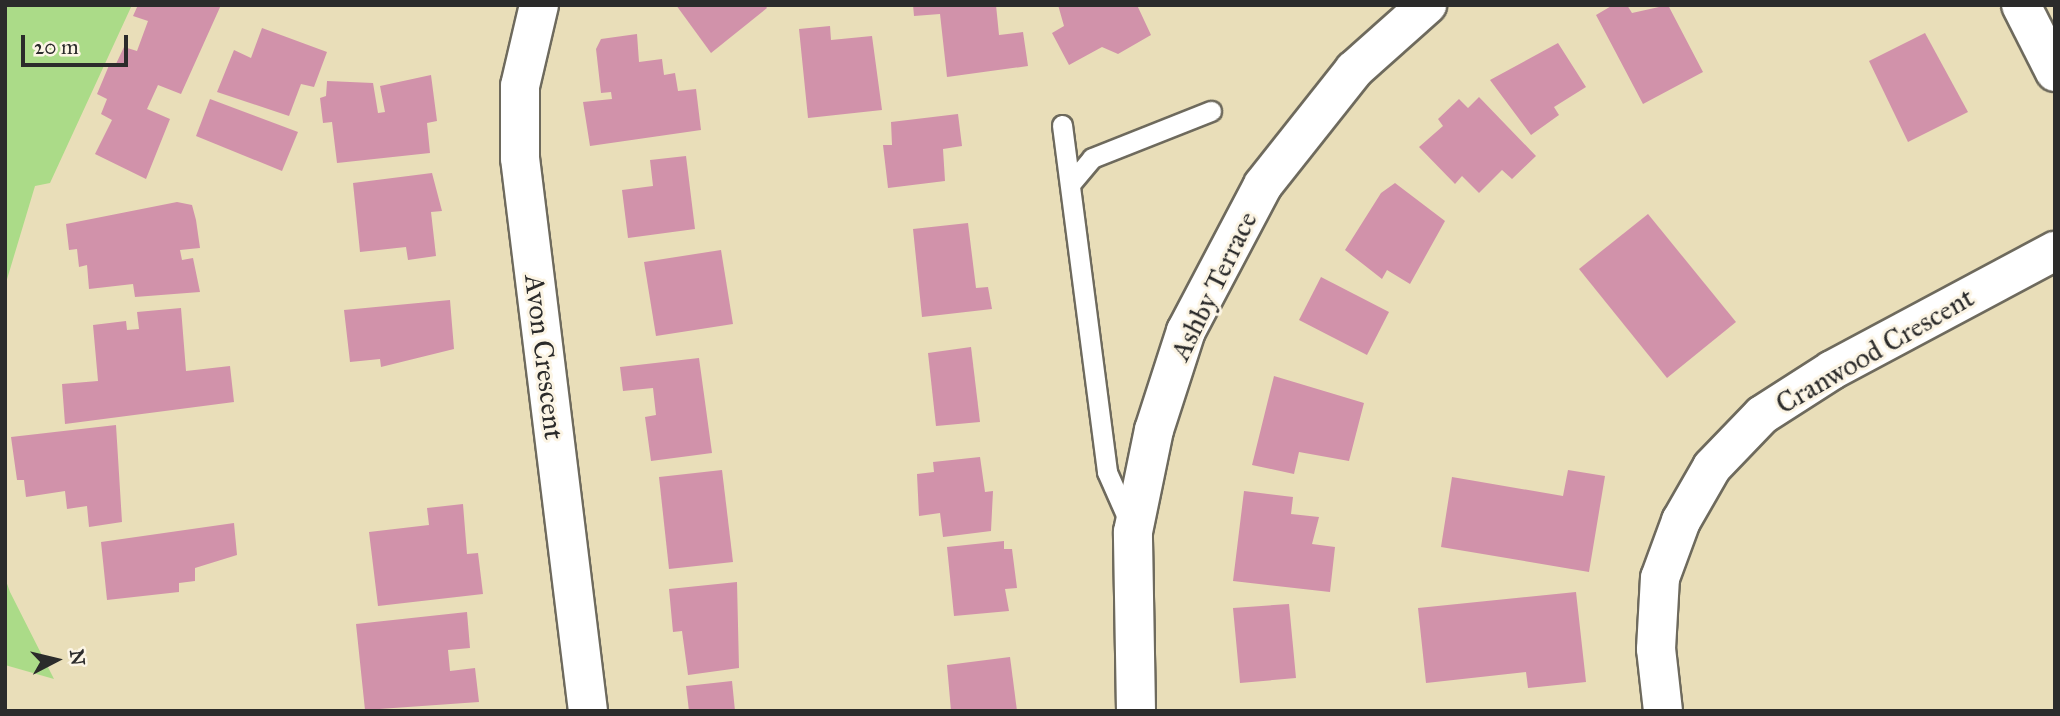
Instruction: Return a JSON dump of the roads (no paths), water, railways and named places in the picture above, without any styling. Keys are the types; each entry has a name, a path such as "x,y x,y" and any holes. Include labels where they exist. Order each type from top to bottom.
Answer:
{"street":[{"name":"Avon Crescent","path":"539,5 520,86 520,158 588,711"},
{"name":"Ashby Terrace","path":"1136,711 1133,532 1154,430 1186,331 1264,185 1354,70 1427,5"},
{"path":"2021,5 2055,72"},
{"name":"Cranwood Crescent","path":"1663,711 1656,649 1660,578 1681,521 1712,467 1762,415 1832,370 2055,251"}],"lane":[{"path":"1072,182 1092,158 1211,111"},
{"path":"1062,125 1072,182 1107,472 1133,532"}]}
